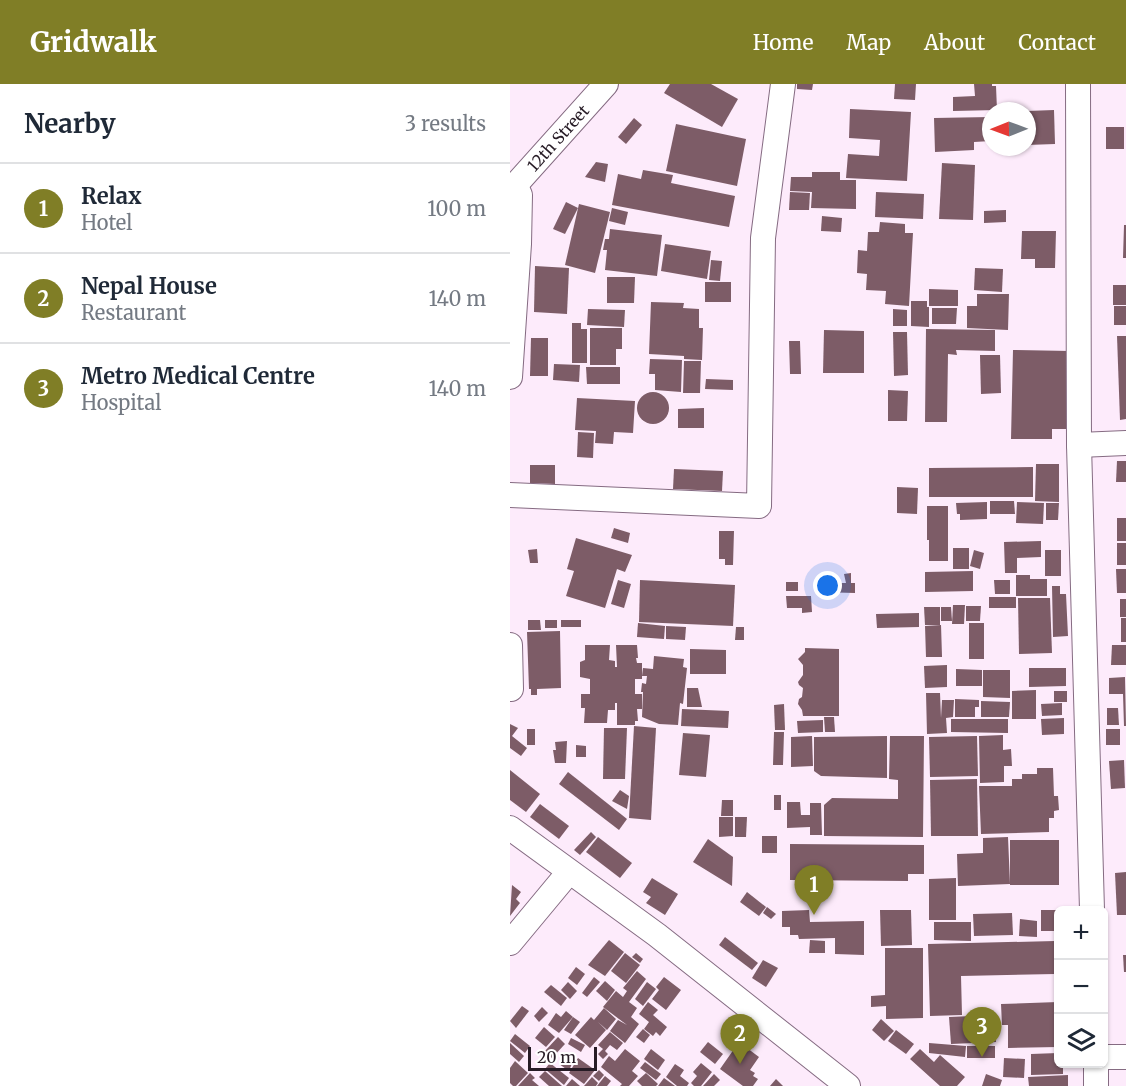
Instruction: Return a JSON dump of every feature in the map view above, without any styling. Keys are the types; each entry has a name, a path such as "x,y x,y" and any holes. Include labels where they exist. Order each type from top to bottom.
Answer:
{"street":[{"name":"12th Street","path":"513,188 606,84"},
{"path":"510,495 759,506 763,238 783,84"},
{"path":"1078,84 1079,445 1092,906"},
{"path":"510,377 517,285 520,195 513,188"},
{"path":"1079,445 1126,443"},
{"path":"510,645 511,689"},
{"path":"510,828 657,935 848,1086"},
{"path":"510,943 569,872"},
{"path":"1108,1057 1126,1057"},
{"path":"1096,1068 1096,1086"}],"building":[{"path":"670,84 711,84 738,99 722,127 664,93"},
{"path":"797,84 813,84 812,90 797,89"},
{"path":"895,84 916,84 915,100 894,99"},
{"path":"974,84 996,86 997,102 982,102 982,110 953,111 953,97 975,96"},
{"path":"850,109 911,112 907,181 846,178 848,154 879,156 880,140 849,138"},
{"path":"1054,110 1055,144 1036,145 1036,111"},
{"path":"982,117 982,142 974,142 974,150 935,152 934,118"},
{"path":"634,118 642,125 626,144 618,137"},
{"path":"676,124 746,139 737,186 666,171"},
{"path":"1106,127 1124,127 1124,149 1106,149"},
{"path":"596,162 608,164 605,182 585,177"},
{"path":"942,163 975,165 973,220 939,219"},
{"path":"643,170 673,175 671,183 735,196 729,227 612,205 618,174 641,179"},
{"path":"812,172 840,172 840,180 856,180 856,209 811,208 812,192 790,191 791,177 812,177"},
{"path":"790,192 810,193 809,210 789,210"},
{"path":"876,192 924,194 923,219 875,217"},
{"path":"566,202 578,208 565,234 553,229"},
{"path":"579,204 610,212 595,273 565,265"},
{"path":"612,208 628,212 625,225 609,221"},
{"path":"1006,210 1006,222 984,223 984,211"},
{"path":"822,216 842,218 841,232 821,231"},
{"path":"880,222 905,224 905,233 913,233 909,306 885,304 886,291 866,290 867,274 857,273 858,250 867,251 868,232 879,232"},
{"path":"1124,225 1126,225 1126,258 1123,258"},
{"path":"610,229 662,235 657,276 605,270 607,250 603,250 605,239 609,239"},
{"path":"1022,231 1056,231 1055,268 1035,268 1035,259 1021,259"},
{"path":"665,244 711,251 707,279 661,271"},
{"path":"711,260 722,261 720,281 709,280"},
{"path":"535,266 569,268 567,314 534,312"},
{"path":"975,268 1003,269 1002,292 974,290"},
{"path":"607,277 635,277 634,303 607,303"},
{"path":"705,282 731,282 731,302 705,302"},
{"path":"1113,285 1126,285 1126,305 1113,305"},
{"path":"929,289 958,290 958,306 929,306"},
{"path":"977,294 1009,294 1008,330 967,328 967,306 977,306"},
{"path":"911,301 927,301 929,327 911,326"},
{"path":"651,302 684,303 683,308 699,309 699,328 703,328 702,360 684,359 684,356 649,354"},
{"path":"1114,306 1126,306 1126,325 1114,325"},
{"path":"932,308 957,308 956,324 932,324"},
{"path":"588,309 625,310 624,327 587,325"},
{"path":"893,309 907,310 907,326 893,326"},
{"path":"572,323 581,323 581,329 587,329 587,363 572,363"},
{"path":"590,328 622,328 622,349 616,349 616,365 590,365"},
{"path":"926,329 995,330 995,351 956,350 957,355 948,354 947,422 925,422"},
{"path":"824,330 864,331 864,373 823,373"},
{"path":"893,332 907,332 908,375 894,376"},
{"path":"1117,336 1126,336 1126,419 1120,420"},
{"path":"531,338 548,338 548,376 530,376"},
{"path":"789,341 800,341 801,374 790,374"},
{"path":"1013,350 1070,351 1069,429 1052,429 1052,439 1011,439"},
{"path":"980,355 1000,355 1001,393 981,394"},
{"path":"650,359 682,360 681,392 655,390 655,374 649,374"},
{"path":"684,361 701,361 700,393 683,393"},
{"path":"554,364 580,365 579,382 553,380"},
{"path":"586,367 620,367 620,384 587,384"},
{"path":"706,379 733,380 733,390 705,389"},
{"path":"888,390 908,391 907,421 888,421"},
{"path":"653,392 664,397 669,408 664,419 653,424 642,419 637,408 642,397"},
{"path":"577,398 635,401 633,433 614,432 613,444 595,443 596,431 575,430"},
{"path":"704,408 704,428 678,428 678,409"},
{"path":"578,432 594,433 593,458 577,457"},
{"path":"1117,461 1126,461 1126,482 1116,482"},
{"path":"1036,464 1059,464 1059,502 1035,501"},
{"path":"530,465 555,465 555,484 530,483"},
{"path":"1033,467 1033,497 929,497 929,468"},
{"path":"674,469 723,471 722,491 673,489"},
{"path":"897,487 918,488 917,514 897,513"},
{"path":"990,501 1014,501 1015,514 990,514"},
{"path":"987,502 987,519 960,520 956,503"},
{"path":"1017,502 1044,503 1043,524 1016,523"},
{"path":"1046,503 1059,503 1058,520 1046,520"},
{"path":"927,506 948,506 948,561 929,561"},
{"path":"1117,518 1126,518 1126,541 1117,541"},
{"path":"614,528 630,533 628,543 611,538"},
{"path":"719,531 734,531 733,565 725,565 725,559 719,559"},
{"path":"576,538 632,555 625,572 617,569 605,608 566,596 574,571 567,569"},
{"path":"1041,541 1041,557 1017,558 1017,573 1005,573 1004,542"},
{"path":"1117,543 1126,543 1126,565 1117,565"},
{"path":"953,548 969,548 969,569 953,569"},
{"path":"537,549 538,563 530,563 528,550"},
{"path":"974,550 984,553 980,569 970,566"},
{"path":"1045,550 1061,550 1061,576 1045,576"},
{"path":"1116,569 1126,569 1126,593 1117,593"},
{"path":"973,571 973,591 925,592 925,572"},
{"path":"851,573 851,583 855,583 855,593 819,592 819,583 846,583 844,574"},
{"path":"1016,575 1030,575 1030,579 1047,579 1047,596 1016,596"},
{"path":"618,580 631,584 624,608 611,604"},
{"path":"640,580 735,585 733,626 639,622"},
{"path":"994,580 1010,580 1010,594 995,594"},
{"path":"786,582 798,582 798,591 786,591"},
{"path":"1052,586 1060,586 1060,594 1066,594 1068,636 1053,637"},
{"path":"786,596 811,596 812,612 802,613 802,608 787,608"},
{"path":"989,597 1016,597 1016,608 989,608"},
{"path":"1018,598 1050,598 1052,653 1019,654"},
{"path":"1120,599 1126,599 1126,617 1120,617"},
{"path":"953,605 965,605 964,624 952,624"},
{"path":"966,606 981,606 980,621 966,621"},
{"path":"924,607 940,607 940,625 925,625"},
{"path":"941,607 951,607 952,621 941,621"},
{"path":"919,613 919,627 877,628 876,614"},
{"path":"1121,618 1126,618 1126,642 1121,642"},
{"path":"528,620 540,620 541,630 528,630"},
{"path":"545,620 557,620 557,628 545,628"},
{"path":"561,620 581,620 581,627 561,627"},
{"path":"638,623 665,626 664,639 637,637"},
{"path":"969,623 984,623 984,659 969,659"},
{"path":"941,625 942,657 926,657 925,626"},
{"path":"666,626 686,627 685,640 666,639"},
{"path":"736,627 744,627 744,640 735,640"},
{"path":"560,631 561,688 537,689 537,695 531,695 527,632"},
{"path":"585,645 610,645 609,660 615,661 615,667 617,667 616,645 637,645 638,658 636,658 637,663 642,663 642,679 635,679 635,694 642,694 642,709 637,709 638,721 635,721 635,725 617,725 617,703 615,703 615,710 608,710 607,723 584,723 585,708 581,708 581,694 590,694 590,679 580,677 580,662 585,660"},
{"path":"1112,645 1126,645 1126,665 1111,665"},
{"path":"805,648 839,649 839,716 803,716 798,704 803,688 798,682 803,675 803,665 798,659 805,652"},
{"path":"690,649 726,650 726,674 690,674"},
{"path":"654,656 684,659 683,667 687,668 678,725 659,724 642,717 642,683 646,684 647,676 642,676 643,668 653,669"},
{"path":"947,665 947,687 925,688 924,666"},
{"path":"1029,668 1066,668 1066,686 1029,687"},
{"path":"956,669 982,670 982,686 956,686"},
{"path":"983,670 1010,670 1010,698 983,697"},
{"path":"1125,677 1126,726 1124,726 1123,694 1109,694 1109,678"},
{"path":"687,688 698,688 702,707 687,707"},
{"path":"1036,690 1036,719 1012,719 1012,691"},
{"path":"1054,691 1067,691 1067,702 1054,702"},
{"path":"926,693 940,693 941,718 942,700 954,700 953,717 946,718 947,733 927,734"},
{"path":"955,699 979,700 979,707 975,707 975,717 955,717"},
{"path":"981,701 1010,702 1009,717 981,717"},
{"path":"1062,703 1062,715 1042,716 1041,704"},
{"path":"784,704 785,730 775,730 774,705"},
{"path":"1107,708 1118,708 1119,725 1107,725"},
{"path":"682,709 729,711 728,728 681,726"},
{"path":"824,717 834,717 835,732 825,732"},
{"path":"1064,718 1064,734 1042,735 1041,719"},
{"path":"951,719 1008,719 1008,733 951,732"},
{"path":"823,720 823,732 798,733 797,721"},
{"path":"510,724 518,728 512,736 527,748 521,756 510,748"},
{"path":"634,726 656,728 651,820 629,818"},
{"path":"604,728 627,728 625,779 603,779"},
{"path":"527,729 535,729 535,745 527,745"},
{"path":"1106,729 1120,729 1120,745 1106,745"},
{"path":"774,732 784,732 783,765 773,765"},
{"path":"683,733 710,735 706,777 679,775"},
{"path":"1003,735 1003,750 1011,749 1012,766 1004,766 1004,782 980,783 979,736"},
{"path":"812,736 813,766 791,767 791,737"},
{"path":"887,736 887,778 821,776 814,771 814,737"},
{"path":"890,736 924,736 923,837 824,836 824,805 832,798 898,799 898,780 889,779"},
{"path":"977,736 978,776 930,777 929,737"},
{"path":"567,741 566,763 555,763 553,750 556,750 555,742"},
{"path":"576,745 586,746 586,757 576,757"},
{"path":"1124,760 1125,788 1111,789 1109,761"},
{"path":"1037,768 1053,768 1054,796 1058,796 1059,810 1054,811 1054,818 1049,818 1049,832 981,834 979,786 1012,786 1012,779 1022,779 1022,774 1037,774"},
{"path":"510,770 540,794 526,812 510,800"},
{"path":"568,772 627,819 619,830 559,784"},
{"path":"977,779 978,836 931,836 930,780"},
{"path":"620,790 629,796 627,809 612,801"},
{"path":"774,795 781,795 781,810 774,810"},
{"path":"722,800 733,800 733,816 721,816"},
{"path":"787,802 800,802 801,815 810,815 810,803 821,803 822,835 810,835 810,827 787,828"},
{"path":"540,804 569,826 559,839 530,817"},
{"path":"719,817 733,817 733,836 719,837"},
{"path":"735,817 747,817 746,837 735,837"},
{"path":"591,832 596,837 580,855 574,850"},
{"path":"762,836 777,836 777,853 762,853"},
{"path":"598,837 632,863 620,878 586,852"},
{"path":"1008,837 1010,884 958,886 957,854 983,853 983,838"},
{"path":"708,839 733,857 732,886 693,862"},
{"path":"1010,840 1059,840 1059,885 1010,885"},
{"path":"790,844 924,845 924,874 908,874 908,881 790,880"},
{"path":"1126,872 1126,915 1117,915 1115,873"},
{"path":"652,878 678,894 665,915 646,903 651,897 643,892"},
{"path":"956,878 956,920 929,920 929,879"},
{"path":"512,885 521,892 516,899 520,903 510,916"},
{"path":"747,892 766,907 759,916 740,902"},
{"path":"767,907 776,914 771,919 763,913"},
{"path":"809,910 810,922 864,921 864,955 835,954 835,938 799,939 798,935 790,935 790,927 782,927 782,911"},
{"path":"880,910 911,910 912,945 881,946"},
{"path":"1041,910 1054,910 1054,931 1041,931"},
{"path":"1012,913 1013,935 974,936 973,914"},
{"path":"1020,919 1037,921 1037,937 1019,936"},
{"path":"934,922 971,922 971,941 934,940"},
{"path":"725,937 758,963 752,970 719,945"},
{"path":"609,940 624,952 605,976 588,965"},
{"path":"810,940 825,941 825,953 809,953"},
{"path":"1054,941 1054,974 961,976 962,1015 930,1016 928,944"},
{"path":"885,948 923,948 923,1018 886,1019 886,1006 871,1007 871,996 885,995"},
{"path":"625,953 640,965 626,983 611,971"},
{"path":"636,953 643,959 640,963 632,957"},
{"path":"1123,955 1126,955 1126,972 1124,972"},
{"path":"763,960 778,968 766,987 752,978"},
{"path":"576,967 585,974 577,985 568,978"},
{"path":"637,971 646,979 629,1002 637,1008 631,1017 639,1024 625,1043 610,1031 618,1020 627,1025 603,1007 616,991 623,997 627,991 623,988"},
{"path":"594,977 600,982 587,997 582,993"},
{"path":"664,977 681,990 666,1010 652,999 659,990 656,987"},
{"path":"605,981 615,990 607,1001 596,991"},
{"path":"568,982 577,991 570,999 561,990"},
{"path":"647,982 656,989 643,1006 635,999"},
{"path":"551,985 567,998 561,1006 544,992"},
{"path":"648,1002 658,1010 653,1015 667,1027 660,1036 656,1032 653,1036 644,1029 649,1022 639,1014"},
{"path":"1054,1002 1054,1047 1008,1048 1008,1025 1002,1025 1001,1004"},
{"path":"522,1006 529,1011 516,1028 510,1021"},
{"path":"542,1007 548,1013 539,1022 534,1016"},
{"path":"604,1008 616,1019 607,1030 598,1022 606,1030 590,1048 575,1035 591,1017 594,1020"},
{"path":"566,1011 573,1017 559,1033 548,1025 556,1013 561,1017"},
{"path":"995,1015 996,1042 951,1044 949,1017"},
{"path":"573,1017 580,1022 571,1034 564,1030"},
{"path":"881,1019 894,1031 884,1041 872,1030"},
{"path":"544,1027 555,1037 546,1047 535,1038"},
{"path":"643,1029 650,1035 644,1043 636,1037"},
{"path":"896,1030 914,1044 906,1054 888,1041"},
{"path":"610,1032 623,1043 617,1050 610,1045 605,1051 608,1054 603,1059 598,1054 603,1049 598,1045"},
{"path":"515,1034 530,1046 525,1053 510,1041"},
{"path":"558,1037 565,1044 552,1058 544,1052"},
{"path":"571,1038 585,1045 581,1052 568,1044"},
{"path":"708,1042 723,1054 715,1064 700,1052"},
{"path":"739,1042 759,1057 750,1070 758,1079 753,1086 743,1086 720,1069"},
{"path":"510,1043 524,1056 519,1062 510,1054"},
{"path":"929,1043 966,1046 965,1057 929,1053"},
{"path":"967,1046 995,1046 995,1058 967,1058"},
{"path":"625,1049 640,1061 632,1071 638,1076 629,1086 620,1086 622,1084 601,1067 609,1056 615,1061"},
{"path":"651,1049 665,1060 658,1070 644,1059"},
{"path":"920,1049 934,1062 940,1055 965,1077 957,1086 940,1086 910,1059"},
{"path":"564,1053 574,1058 569,1071 559,1064"},
{"path":"1054,1053 1054,1068 1063,1068 1063,1074 1031,1075 1031,1054"},
{"path":"578,1058 595,1070 584,1084 569,1073"},
{"path":"1004,1058 1025,1059 1024,1078 1003,1077"},
{"path":"515,1061 528,1073 516,1086 513,1086 510,1083 510,1068"},
{"path":"645,1062 661,1074 656,1080 640,1068"},
{"path":"550,1063 569,1078 564,1085 545,1069"},
{"path":"701,1063 712,1072 701,1086 694,1086 691,1083 697,1076 693,1072"},
{"path":"675,1064 684,1070 680,1076 689,1083 687,1086 677,1086 666,1077"},
{"path":"599,1070 604,1075 599,1081 593,1076"},
{"path":"545,1071 562,1086 549,1086 539,1077"},
{"path":"530,1073 535,1078 532,1080 539,1086 518,1086"},
{"path":"646,1073 658,1084 656,1086 642,1086 637,1081"},
{"path":"714,1074 720,1080 714,1086 703,1086"},
{"path":"986,1074 1002,1080 1000,1086 982,1086"},
{"path":"1068,1075 1068,1086 1029,1086 1028,1077"},
{"path":"605,1076 611,1081 607,1086 597,1086"},
{"path":"592,1077 598,1083 596,1086 584,1086"},
{"path":"664,1078 675,1086 658,1086"},
{"path":"572,1079 580,1086 566,1086"},
{"path":"776,1079 783,1086 770,1086"}],"place":[{"name":"Relax","path":"814,915"},
{"name":"Metro Medical Centre","path":"982,1057"},
{"name":"Nepal House","path":"740,1064"}]}
